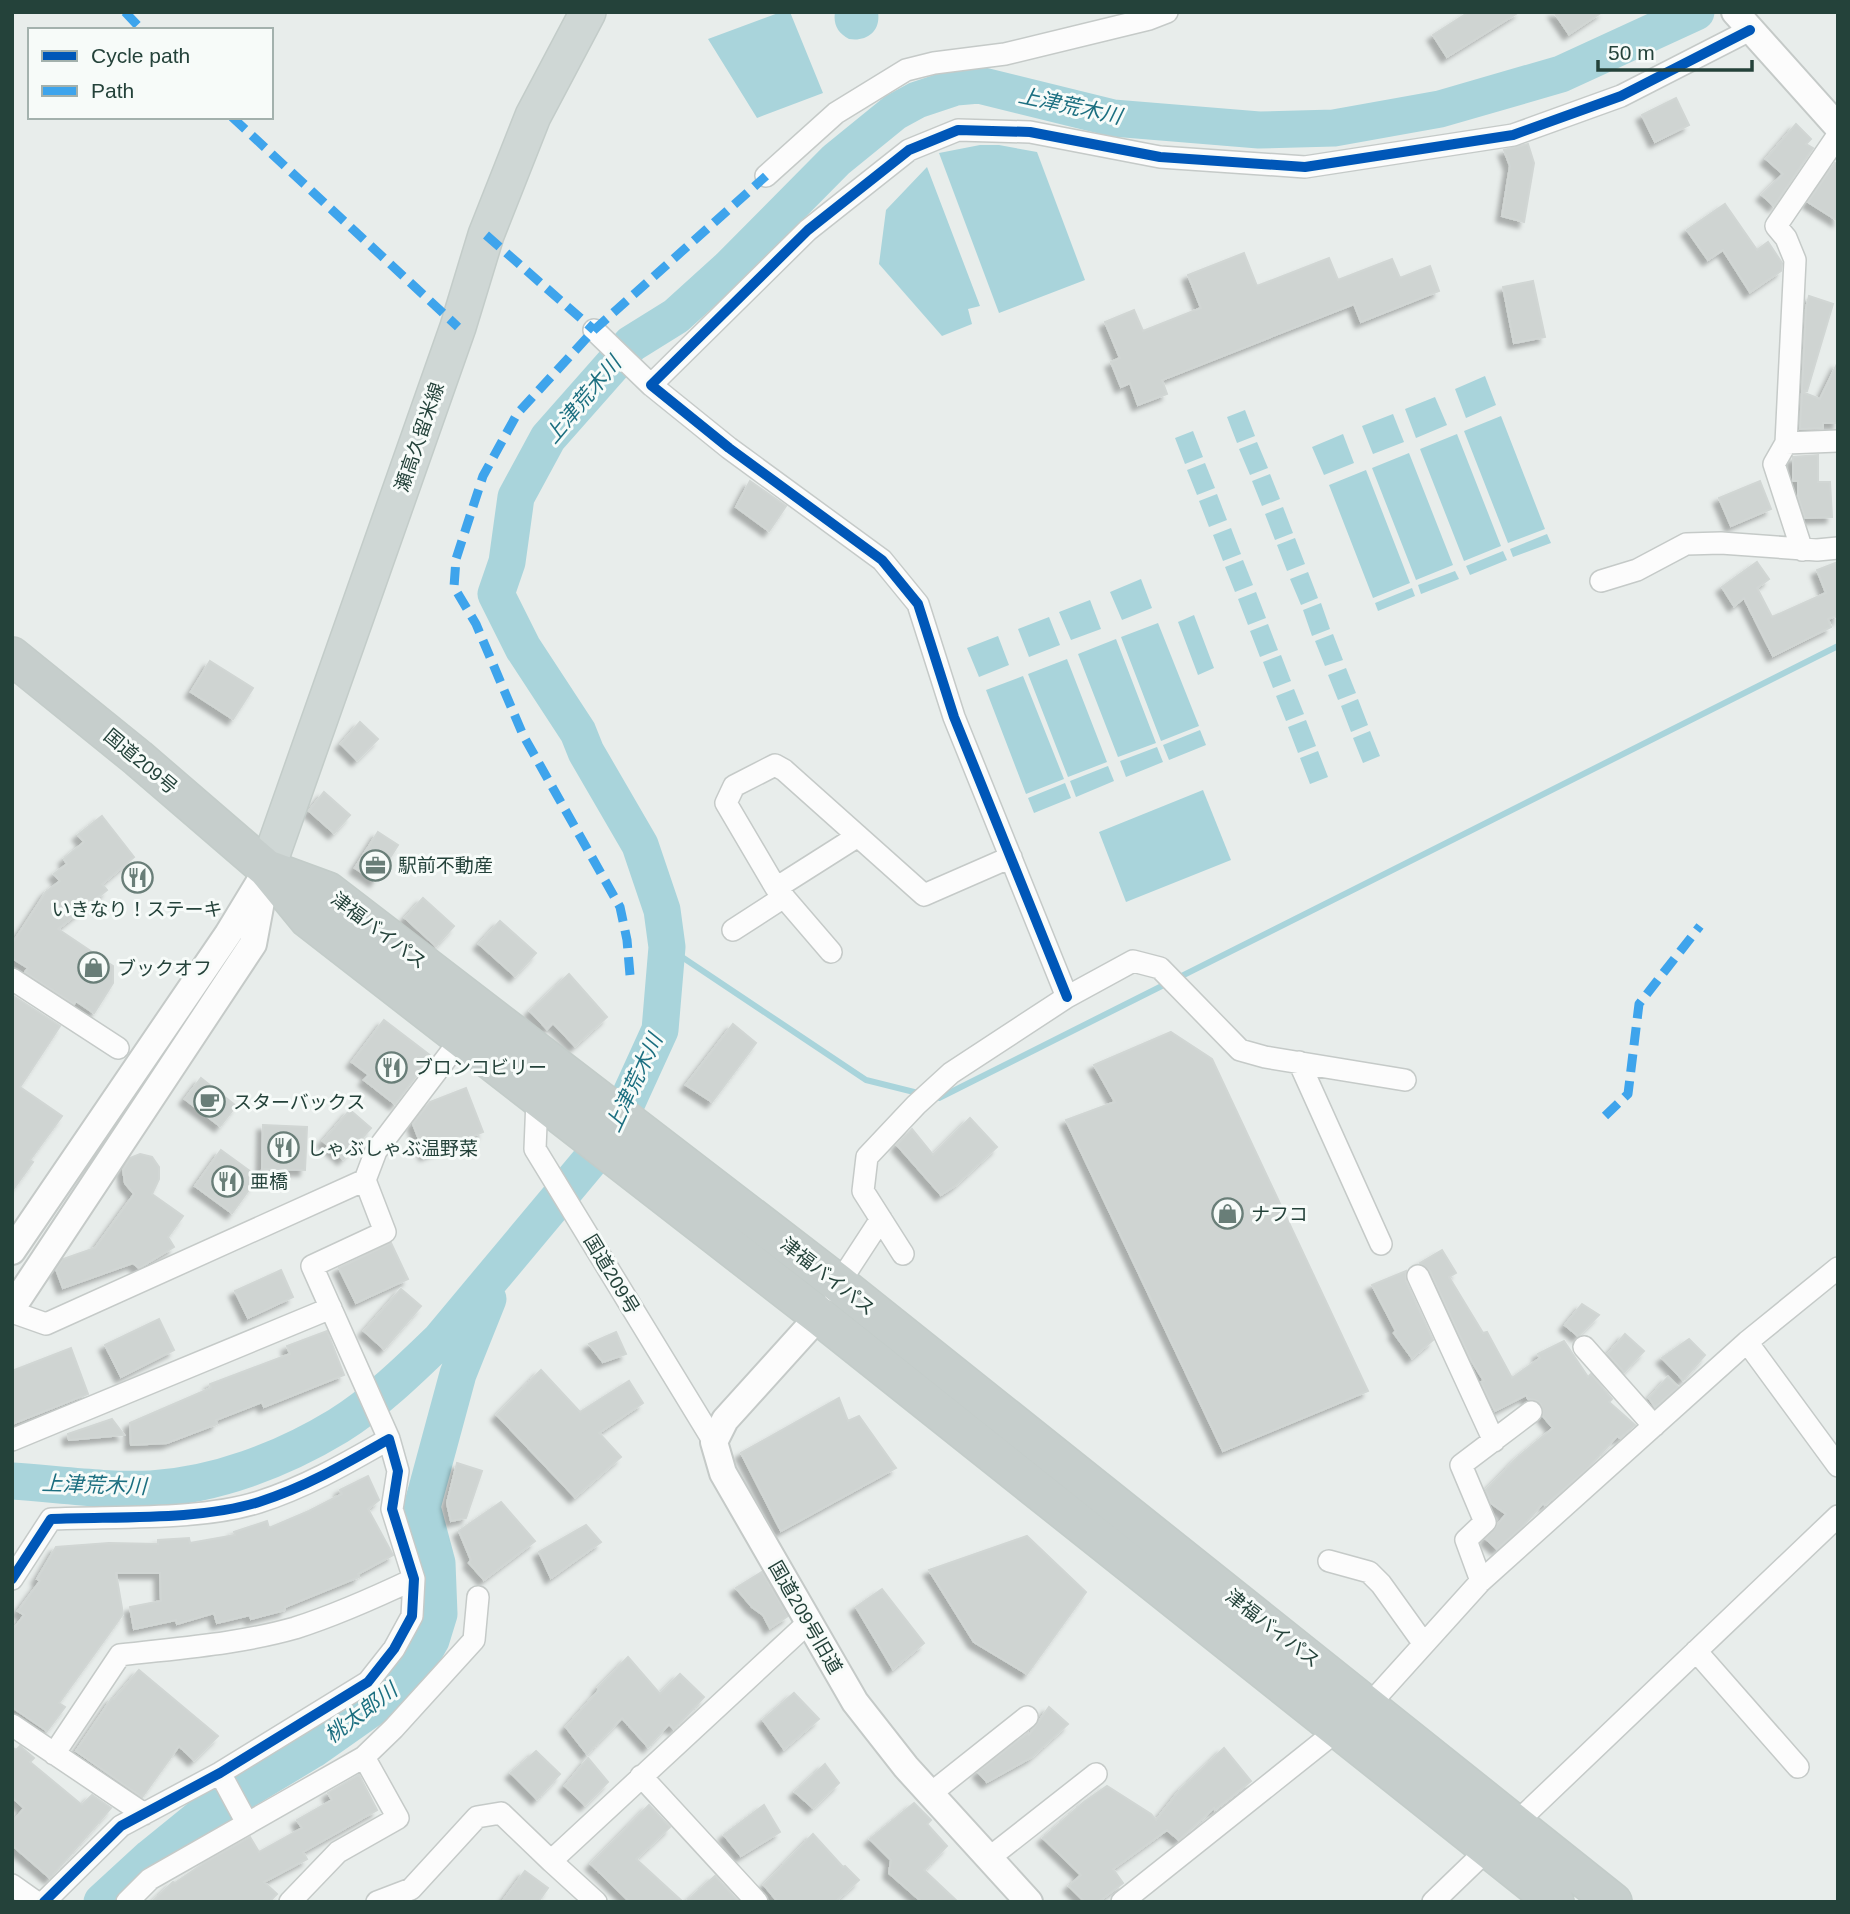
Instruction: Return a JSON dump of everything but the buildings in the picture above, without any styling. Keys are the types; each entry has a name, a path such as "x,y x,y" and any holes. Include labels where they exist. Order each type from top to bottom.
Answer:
{"highway":[{"name":"国道209号","path":"12,656 138,758 267,869"},
{"name":"津福バイパス","path":"267,869 308,919 819,1315 1555,1902"},
{"name":"津福バイパス","path":"267,869 328,891 680,1161 838,1283 1613,1902"}],"main road":[{"name":"瀬高久留米線","path":"267,869 458,327 486,235 533,116 588,12"}],"street":[{"path":"765,176 836,113 906,70 934,63 1005,54 1149,19 1167,12"},
{"path":"651,385 808,230 909,150 958,130 1030,132 1160,157 1305,167 1513,135 1621,96 1742,21 1838,127"},
{"path":"1802,550 1774,464 1786,443 1795,260 1786,238 1776,226 1838,135"},
{"path":"594,330 651,385 729,449 882,560 918,604 954,717 1067,997"},
{"path":"1786,443 1838,441"},
{"path":"1601,581 1637,570 1686,544 1721,543 1802,550 1838,548"},
{"path":"831,952 780,892 726,803 734,786 775,765 784,770 924,895 1011,857"},
{"path":"733,930 780,892 858,836"},
{"path":"12,1251 228,934 267,869"},
{"path":"267,869 254,944 12,1310 46,1324 365,1180"},
{"path":"903,1254 863,1191 867,1157 916,1105 951,1073 1067,997 1133,961 1160,968 1240,1050 1265,1057 1405,1080"},
{"path":"12,979 118,1048"},
{"path":"44,1902 121,1826 220,1773 368,1682 394,1649 412,1616 414,1579 392,1509 398,1471 389,1439 312,1266 385,1233 365,1180 376,1152 461,1039"},
{"path":"1299,1062 1381,1244"},
{"name":"国道209号","path":"537,1098 535,1149 714,1442"},
{"path":"714,1442 724,1420 819,1315 881,1219"},
{"path":"1122,1902 1369,1705 1481,1581 1747,1342 1838,1268"},
{"path":"1418,1276 1494,1441"},
{"path":"12,1440 331,1308"},
{"path":"1747,1342 1838,1466"},
{"path":"1584,1347 1654,1426"},
{"path":"1481,1581 1466,1539 1485,1522 1461,1465 1531,1412"},
{"path":"12,1579 51,1519 207,1513 258,1502 315,1481 389,1439"},
{"name":"国道209号旧道","path":"714,1442 723,1474 855,1702 906,1768 1029,1902"},
{"path":"1516,1823 1838,1516"},
{"path":"1329,1561 1369,1572 1381,1584 1424,1644"},
{"path":"54,1754 120,1655 243,1639 292,1628 348,1610 414,1579"},
{"path":"127,1902 150,1879 364,1757 474,1640 478,1597"},
{"path":"551,1861 810,1621"},
{"path":"1696,1651 1798,1767"},
{"path":"930,1794 1027,1717"},
{"path":"12,1725 144,1814"},
{"path":"290,1902 338,1852 398,1818 364,1757"},
{"path":"220,1773 247,1824"},
{"path":"989,1858 1096,1774"},
{"path":"641,1776 757,1902"},
{"path":"377,1902 411,1889 477,1817 501,1813 596,1902"},
{"path":"1433,1902 1489,1849"},
{"path":"12,1885 36,1902"}],"water":[{"path":"781,12 790,12 823,93 757,118 708,39"},
{"path":"835,12 878,12 877,25 867,37 849,39 837,28"},
{"path":"980,145 999,145 1037,152 1085,280 999,313 939,153"},
{"path":"927,167 980,306 968,309 972,324 942,336 879,264 886,210"},
{"path":"1485,376 1496,405 1466,418 1455,389"},
{"path":"1435,397 1447,425 1416,438 1405,409"},
{"path":"1245,410 1255,436 1237,443 1227,417"},
{"path":"1393,414 1404,442 1373,454 1362,426"},
{"path":"1501,416 1545,529 1508,543 1464,431"},
{"path":"1193,431 1203,457 1185,464 1175,438"},
{"path":"1343,434 1354,463 1324,475 1312,447"},
{"path":"1457,434 1501,546 1464,561 1420,449"},
{"path":"1257,442 1268,468 1250,475 1239,449"},
{"path":"1409,453 1453,565 1416,580 1372,468"},
{"path":"1205,463 1215,488 1197,495 1187,470"},
{"path":"1366,470 1410,583 1373,598 1329,485"},
{"path":"1270,474 1280,499 1262,506 1252,481"},
{"path":"1217,494 1227,520 1209,527 1199,501"},
{"path":"1283,507 1293,533 1275,540 1265,514"},
{"path":"1231,528 1241,554 1223,561 1213,535"},
{"path":"1547,534 1551,543 1513,557 1510,549"},
{"path":"1295,538 1305,564 1287,571 1277,545"},
{"path":"1503,551 1507,560 1470,575 1466,566"},
{"path":"1243,560 1253,585 1235,592 1225,567"},
{"path":"1455,571 1459,579 1421,594 1418,585"},
{"path":"1308,572 1318,598 1301,605 1290,579"},
{"path":"1141,579 1152,608 1122,620 1110,592"},
{"path":"1412,588 1415,596 1378,611 1375,603"},
{"path":"1256,592 1266,618 1248,625 1238,599"},
{"path":"1090,600 1101,629 1071,640 1059,612"},
{"path":"1321,603 1330,629 1312,636 1303,610"},
{"path":"1194,615 1214,668 1198,675 1178,622"},
{"path":"1049,617 1060,645 1029,657 1018,629"},
{"path":"1158,623 1199,726 1161,741 1121,637"},
{"path":"1268,624 1278,650 1260,657 1250,631"},
{"path":"1333,634 1343,660 1325,666 1315,641"},
{"path":"998,636 1009,665 979,677 967,648"},
{"path":"1116,639 1156,743 1118,757 1078,654"},
{"path":"1281,655 1291,681 1273,688 1263,662"},
{"path":"1067,659 1107,762 1068,777 1028,674"},
{"path":"1346,668 1356,693 1338,700 1328,675"},
{"path":"1023,676 1064,779 1026,794 986,690"},
{"path":"1294,689 1304,714 1286,721 1276,696"},
{"path":"1358,699 1368,725 1351,732 1341,706"},
{"path":"1306,720 1316,746 1298,753 1288,727"},
{"path":"1200,730 1206,745 1169,760 1163,745"},
{"path":"1370,731 1380,756 1363,763 1353,738"},
{"path":"1157,747 1163,762 1126,777 1120,761"},
{"path":"1318,751 1328,777 1310,784 1300,758"},
{"path":"1108,766 1114,781 1076,797 1070,781"},
{"path":"1065,783 1071,798 1034,813 1028,798"},
{"path":"1203,790 1231,860 1126,902 1099,832"}],"waterway":[{"name":"上津荒木川","path":"12,1481 116,1489 175,1487 248,1469 294,1450 338,1426 378,1397 440,1340 613,1133 660,1030 667,947 662,910 640,845 586,752 578,732 523,648 496,594 507,562 516,497 548,438 631,344 676,316 729,268 836,160 895,112 917,100 956,87 979,85 1113,118 1259,130 1334,128 1440,109 1561,74 1696,12"},
{"path":"936,1097 939,1098 1838,646"},
{"path":"667,947 866,1080 922,1094"},
{"name":"桃太郎川","path":"102,1902 199,1818 312,1750 393,1693 418,1663 431,1640 439,1614 437,1563 422,1507 458,1374 488,1299"}],"marked path":[{"path":"125,12 140,28"},
{"path":"234,119 458,327"},
{"path":"630,975 627,940 620,907 523,735 476,624 454,587 456,559 483,476 517,414 594,330 766,176"},
{"path":"486,235 594,330"},
{"path":"1605,1116 1628,1094 1639,1004 1700,926"}],"cycle path":[{"path":"1067,997 954,717 918,604 882,560 729,448 651,385 808,230 909,150 958,130 1030,132 1160,157 1305,167 1513,135 1621,96 1750,30"},
{"path":"12,1579 51,1519 156,1517 235,1508 259,1502 310,1482 389,1439 398,1471 392,1509 414,1579 412,1616 394,1649 368,1682 220,1773 121,1826 44,1902"}],"place":[{"name":"駅前不動産","path":"375,865"},
{"name":"いきなり！ステーキ","path":"137,878"},
{"name":"ブックオフ","path":"94,968"},
{"name":"ブロンコビリー","path":"391,1067"},
{"name":"スターバックス","path":"210,1102"},
{"name":"しゃぶしゃぶ温野菜","path":"284,1148"},
{"name":"亜橋","path":"227,1181"},
{"name":"ナフコ","path":"1228,1214"}]}
